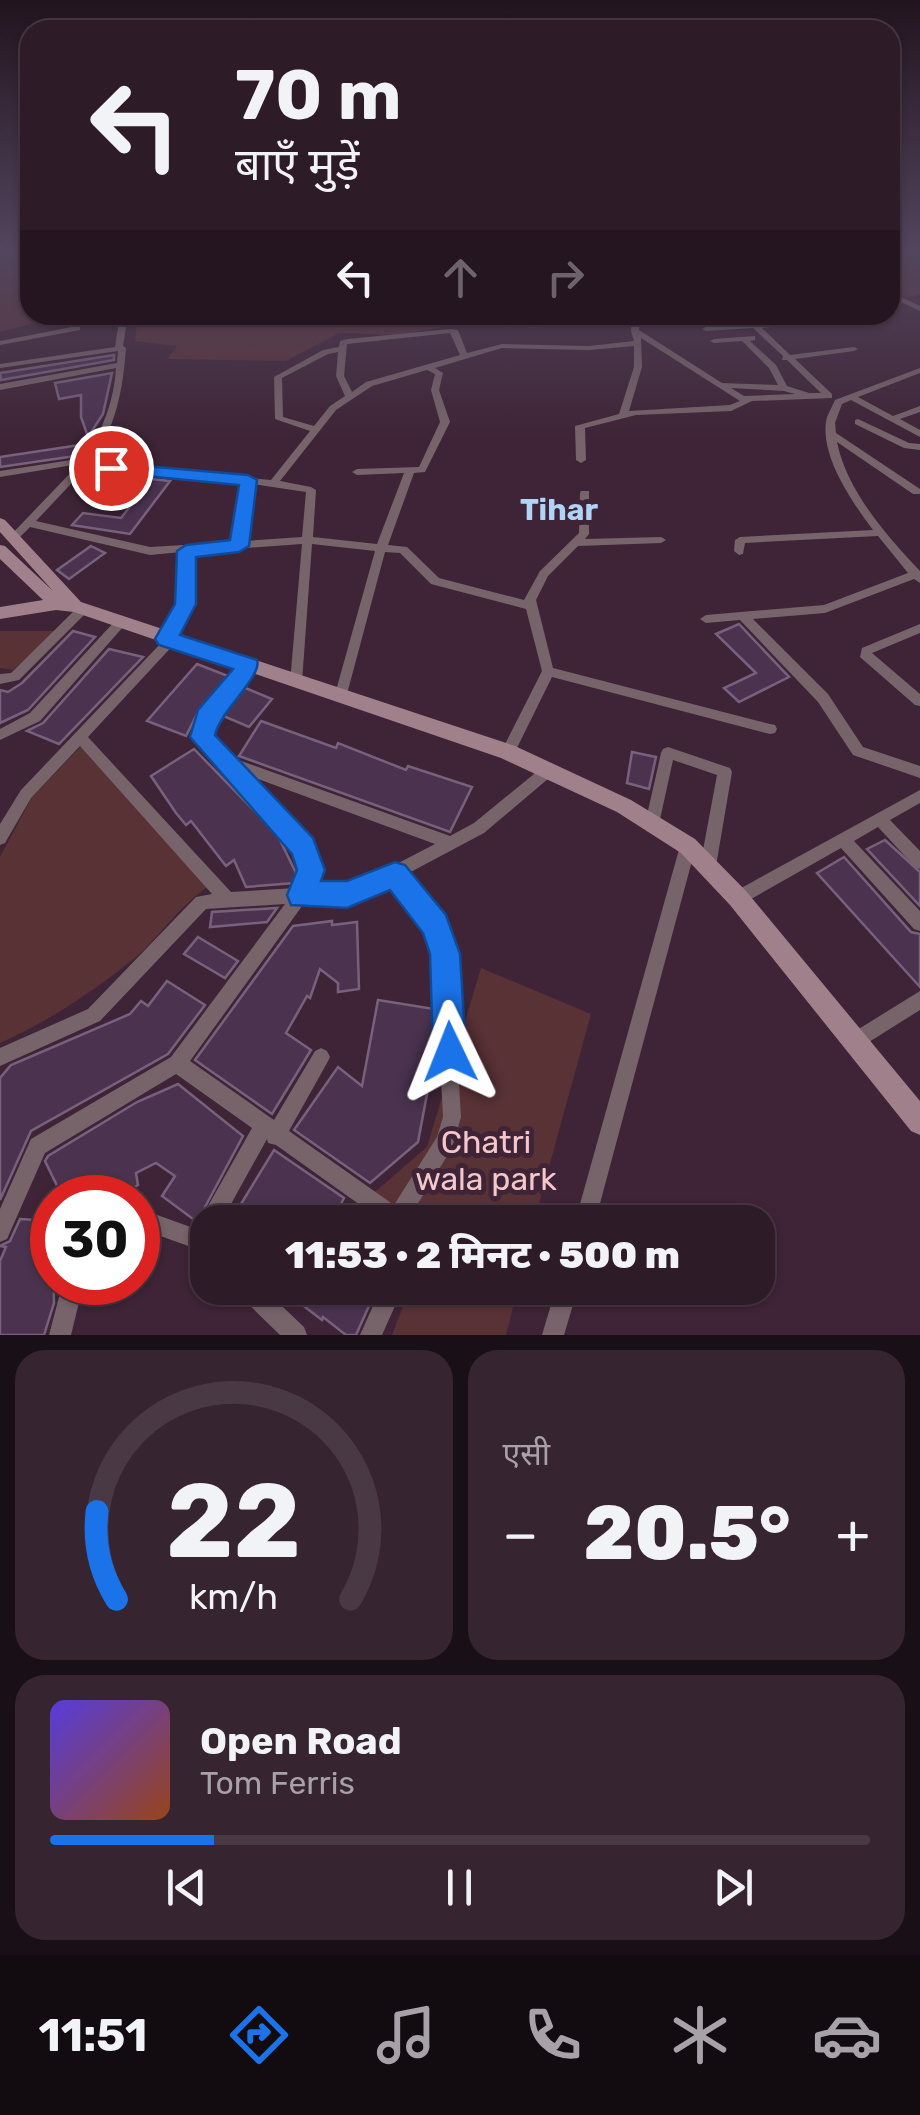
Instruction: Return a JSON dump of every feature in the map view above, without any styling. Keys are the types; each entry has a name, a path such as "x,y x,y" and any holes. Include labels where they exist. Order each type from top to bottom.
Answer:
{"street":[{"path":"6,544 85,463 113,422 122,364 123,325"},
{"path":"623,415 638,367 636,325"},
{"path":"706,329 754,325 832,398"},
{"path":"0,342 77,328"},
{"path":"349,395 340,376 343,343 348,341 450,331 455,332 464,355"},
{"path":"636,331 718,386 748,400"},
{"path":"714,341 764,337"},
{"path":"743,338 773,367 784,388"},
{"path":"274,483 349,395 369,384 508,346 590,348 638,343"},
{"path":"0,366 121,347"},
{"path":"785,358 854,348"},
{"path":"316,430 279,419 278,378 326,352 344,350"},
{"path":"0,387 122,364"},
{"path":"581,460 578,427 623,415 731,408 748,400 850,396 920,367"},
{"path":"357,472 422,470 445,422 435,390 439,373 432,369"},
{"path":"718,386 784,388 809,396"},
{"path":"850,396 920,434"},
{"path":"706,619 825,608 918,576 860,511 832,434 832,398"},
{"path":"892,419 920,409"},
{"path":"858,422 907,446 920,446"},
{"path":"832,434 919,494"},
{"path":"0,474 85,463 311,490 296,682"},
{"path":"341,694 381,547 410,470"},
{"path":"239,546 248,480"},
{"path":"508,752 548,671 530,606 544,574 586,528 585,493"},
{"path":"0,523 6,544 56,604"},
{"path":"28,524 150,551 309,540 403,550 435,582 530,606"},
{"path":"739,551 740,540 880,534"},
{"path":"574,544 662,540"},
{"path":"6,544 70,595 79,607"},
{"path":"0,838 26,794 169,640 186,604 186,551"},
{"path":"0,613 56,604 79,607 119,624 508,752 550,769 652,824 688,846 738,898 920,1122"},
{"path":"0,679 15,678 79,607"},
{"path":"742,614 823,698 856,749 920,772"},
{"path":"0,735 35,717 119,624"},
{"path":"920,628 866,651 866,658 920,701"},
{"path":"0,1232 38,1146 177,1063 302,895 311,870 304,847 202,737 202,728 249,666"},
{"path":"548,671 770,730"},
{"path":"80,738 195,858 227,899"},
{"path":"652,824 668,753 725,772 708,866"},
{"path":"221,760 452,842"},
{"path":"0,1057 87,1020 199,904 227,899 347,894 395,875 479,828 550,769"},
{"path":"738,898 920,796"},
{"path":"881,820 920,862"},
{"path":"844,841 920,923"},
{"path":"590,1205 688,846"},
{"path":"395,875 442,938 452,1117 445,1141 407,1205"},
{"path":"854,1041 920,1000"},
{"path":"224,1205 321,1057"},
{"path":"177,1063 375,1205"},
{"path":"160,1223 190,1230"},
{"path":"60,1335 68,1305"},
{"path":"265,1305 296,1335"},
{"path":"371,1335 384,1305"},
{"path":"553,1335 562,1305"}],"green space":[{"path":"0,313 20,313 20,325 27,325 0,332"},
{"path":"137,325 454,325 399,335 339,333 286,361 167,359 177,346 135,341"},
{"path":"493,325 538,325 536,328"},
{"path":"0,631 57,631 13,670 0,668"},
{"path":"84,743 209,886 137,956 105,981 54,1015 0,1043 0,857 32,797"},
{"name":"Chatri wala park","path":"481,968 591,1014 539,1205 378,1205 369,1197 427,1147"},
{"path":"403,1305 514,1305 506,1335 392,1335"}],"building":[{"path":"114,355 114,360 1,380 0,373"},
{"path":"112,373 103,414 88,437 81,417 81,395 59,399 55,383"},
{"path":"86,444 82,455 0,467 0,457"},
{"path":"121,476 170,481 130,534 72,525 83,513 121,518 143,490 112,486"},
{"path":"91,546 105,553 69,579 57,570"},
{"path":"739,624 789,677 739,702 724,688 756,673 716,634"},
{"path":"73,631 95,637 28,710 0,723 0,690 8,692 22,683"},
{"path":"109,649 143,657 59,744 27,731 43,723"},
{"path":"197,664 228,676 199,710 186,736 147,721"},
{"path":"243,687 272,699 249,727 221,715"},
{"path":"261,721 336,748 338,743 406,770 408,766 472,787 450,832 239,756"},
{"path":"194,749 277,834 297,875 294,883 246,887 234,860 226,866 191,821 186,825 176,813 151,776"},
{"path":"632,752 656,757 649,789 627,783"},
{"path":"885,840 920,872 920,906 867,849"},
{"path":"844,857 911,932 920,934 920,987 817,873"},
{"path":"277,908 267,922 210,927 212,912"},
{"path":"332,921 332,925 357,922 359,989 338,992 338,983 320,969 310,998 307,996 286,1033 311,1050 272,1114 195,1060 293,926"},
{"path":"198,937 238,961 225,978 184,954"},
{"path":"167,981 205,1005 168,1054 31,1131 0,1200 0,1078 11,1065 130,1014 141,1001 148,1006"},
{"path":"378,1000 434,1009 435,1034 421,1093 427,1094 418,1142 370,1183 294,1130 338,1067 362,1086"},
{"path":"178,1084 243,1136 206,1205 190,1205 190,1217 162,1196 175,1176 156,1163 136,1175 52,1175 45,1161 137,1102"},
{"path":"274,1150 344,1198 340,1205 240,1205"},
{"path":"20,1219 30,1220 30,1305 53,1305 44,1335 0,1335 0,1261 6,1247 0,1246 10,1241"},
{"path":"302,1305 369,1305 356,1335 346,1335 323,1317 322,1320"}],"district":[{"name":"Tihar","path":"559,510"}],"route":[{"path":"111,468 248,480 239,546 186,551 186,604 166,639 249,666 207,716 202,737 304,847 311,870 302,895 347,894 395,875 436,925 445,954 450,1052"}]}
